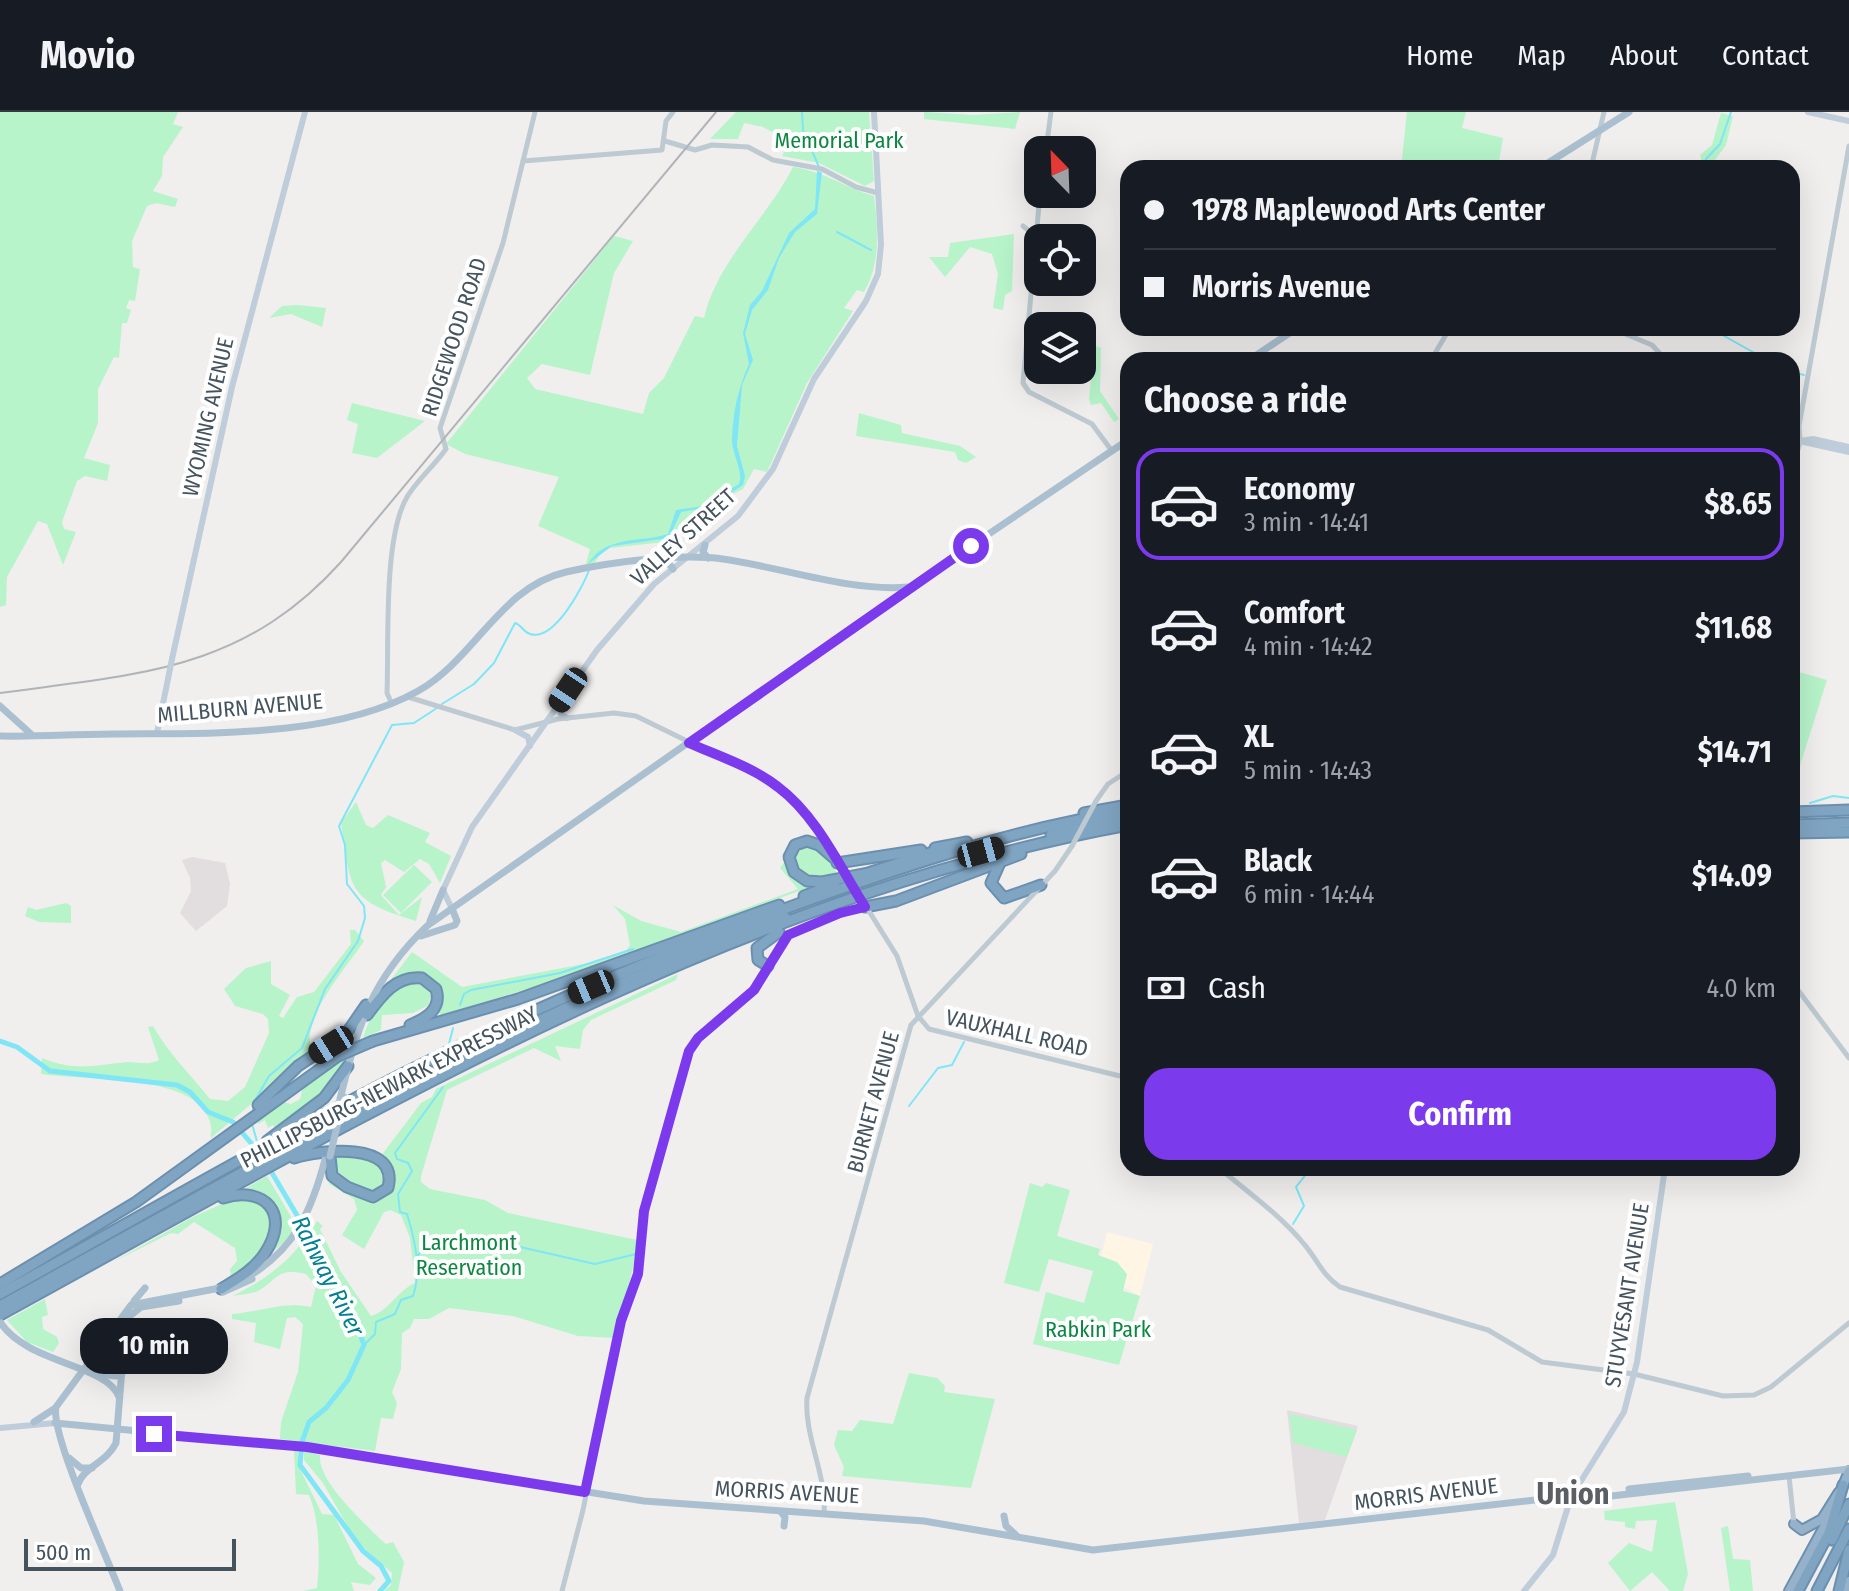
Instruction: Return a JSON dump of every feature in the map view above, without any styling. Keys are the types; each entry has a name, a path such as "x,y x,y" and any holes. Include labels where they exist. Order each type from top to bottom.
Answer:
{"highway":[{"name":"PHILLIPSBURG-NEWARK EXPRESSWAY","path":"0,1284 93,1230 187,1167 257,1109 338,1056 373,1041 549,988 864,874 967,842 1120,807"},
{"path":"549,988 738,927 835,891 999,840 1120,813"},
{"path":"1800,816 1811,822"},
{"path":"1800,824 1849,818"},
{"path":"1800,828 1811,822 1849,818"},
{"path":"1800,820 1849,832"},
{"name":"PHILLIPSBURG-NEWARK EXPRESSWAY","path":"0,1315 204,1203 266,1158 381,1097 572,1004 758,927 957,859 1120,821"},
{"name":"PHILLIPSBURG-NEWARK EXPRESSWAY","path":"266,1158 589,1007 735,943 865,901 974,861 1120,827"},
{"path":"768,966 759,961 756,954 764,940 865,901 896,901 1009,858 1097,831"},
{"path":"864,874 810,882 794,872 789,857 794,847 807,841 819,845 836,861 967,842"},
{"path":"1009,858 996,868 991,877 995,891 1019,909"},
{"path":"1004,898 1041,885"},
{"name":"PHILLIPSBURG-NEWARK EXPRESSWAY","path":"0,1306 481,1036 738,927"},
{"path":"257,1109 298,1066 346,1034 366,1010 407,978 425,979 437,991 437,1004 429,1015 373,1041"},
{"path":"381,1097 589,1007"},
{"path":"266,1158 320,1102 348,1066"},
{"path":"0,1294 183,1193 266,1158 320,1151 356,1152 386,1168 390,1177 388,1188 373,1197 347,1187 332,1176 328,1156"},
{"path":"204,1203 251,1193 266,1201 273,1215 273,1237 263,1257 221,1289"},
{"path":"1801,1591 1829,1533 1849,1468"},
{"path":"1794,1524 1802,1530 1817,1523 1843,1485"},
{"path":"1789,1591 1816,1544 1843,1485"},
{"path":"1801,1591 1849,1504"},
{"path":"1817,1591 1849,1529"},
{"path":"1842,1591 1849,1550"},
{"path":"1842,1591 1849,1572"},
{"path":"1842,1591 1849,1581"}],"main road":[{"name":"WYOMING AVENUE","path":"157,733 236,373 305,112"},
{"name":"VALLEY STREET","path":"443,890 472,827 605,639 654,584 740,514 767,479 814,379 869,295 881,255 874,112"},
{"path":"1552,160 1627,112"},
{"path":"1808,112 1849,121"},
{"path":"1261,352 1285,336"},
{"path":"1800,441 1849,449"},
{"path":"342,1098 348,1066 366,1010 383,978 427,926 910,587 1120,446"},
{"path":"705,545 703,552 708,558"},
{"name":"MILLBURN AVENUE","path":"0,736 225,732 302,724 354,714 407,696 460,659 522,592 558,574 588,569 708,558 871,586 910,587"},
{"path":"666,560 673,569"},
{"path":"559,704 559,712 567,718"},
{"path":"0,706 27,732 37,735"},
{"path":"0,736 17,732 17,723"},
{"path":"515,730 528,737 530,746"},
{"path":"421,936 455,925 457,921 443,890"},
{"path":"427,926 443,890"},
{"path":"78,1484 83,1474 112,1452 118,1430 125,1321 135,1310 206,1297 243,1284 274,1264 299,1234 308,1220 328,1156 366,1010 421,936 452,909"},
{"name":"STUYVESANT AVENUE","path":"1524,1591 1553,1555 1571,1497 1618,1426 1634,1374 1664,1176"},
{"path":"132,1304 221,1289 262,1268 299,1234"},
{"path":"34,1422 56,1407 93,1358 122,1312 145,1288"},
{"path":"0,1323 22,1346 112,1385 120,1401"},
{"path":"93,1358 94,1365 103,1373 117,1376 122,1373"},
{"path":"62,1364 73,1371 77,1380"},
{"path":"77,1380 94,1375"},
{"path":"56,1407 55,1423 120,1591"},
{"name":"MORRIS AVENUE","path":"0,1428 34,1422 55,1423 295,1445 585,1492 781,1512 922,1520 1093,1550 1849,1468"},
{"path":"67,1457 81,1468 93,1467"},
{"name":"MORRIS AVENUE","path":"1571,1497 1849,1468"},
{"path":"781,1512 786,1519 784,1526"},
{"path":"1004,1516 1006,1526 1018,1536"}],"street":[{"name":"RIDGEWOOD ROAD","path":"391,702 387,688 392,564 402,510 408,494 446,449 440,428 503,243 535,112"},
{"path":"663,146 666,121 673,112"},
{"path":"1048,136 1051,112"},
{"path":"1593,160 1604,112"},
{"path":"523,161 677,143 696,148 739,145 773,160 820,168 856,187 878,193"},
{"path":"1800,420 1849,146"},
{"path":"1030,296 1023,383 1029,392 1096,427 1112,451"},
{"path":"1630,336 1652,345 1659,352"},
{"path":"407,696 515,730"},
{"name":"VAUXHALL ROAD","path":"515,730 567,718 628,714 779,787 798,807 865,901 897,956 918,1016 932,1031 1027,1050 1120,1076"},
{"name":"BURNET AVENUE","path":"824,1514 824,1481 809,1422 807,1398 864,1203 909,1029 1041,885 1072,846 1108,784 1120,776"},
{"path":"562,1591 621,1321 638,1274 644,1211 688,1055 698,1038 746,998 791,933 865,901"},
{"path":"1800,993 1849,1058"},
{"path":"1228,1176 1307,1246 1325,1275 1351,1293 1488,1330 1542,1362 1634,1374 1723,1396 1754,1395 1788,1376 1849,1323"},
{"path":"1789,1476 1794,1524"}],"shaded area":[{"path":"192,857 225,863 230,884 227,906 196,931 180,913 191,891 190,878 182,860"},
{"path":"1107,1232 1153,1244 1140,1296 1097,1272"},
{"path":"1287,1410 1358,1426 1325,1520 1299,1523"}],"green space":[{"path":"0,112 178,112 173,124 183,127 163,157 162,176 153,191 178,199 175,207 156,203 147,206 132,241 133,267 140,269 135,301 129,300 126,308 131,310 127,323 122,323 119,358 114,357 98,389 98,423 84,458 110,465 107,481 85,476 77,481 62,522 64,529 76,532 63,565 47,524 38,521 7,577 6,605 0,607"},
{"name":"Memorial Park","path":"736,112 869,112 874,181 865,186 819,163 782,156 789,141 763,127 744,123 738,139 710,139"},
{"path":"924,112 973,115 1020,112 1015,129 924,119"},
{"path":"1407,112 1466,112 1462,128 1503,138 1499,160 1402,160"},
{"path":"1721,113 1733,116 1726,145 1715,160 1701,160 1700,155 1712,145"},
{"path":"793,167 815,172 874,196 876,258 864,292 857,290 844,308 853,311 807,383 767,472 754,469 743,489 726,497 698,527 677,533 674,541 610,548 602,551 594,564 586,564 590,549 538,526 559,477 465,454 446,444 614,236 633,241 614,273 590,375 542,364 527,378 535,389 643,414 649,393 664,378 695,316 704,318 731,258 783,186"},
{"path":"1014,234 1012,291 1005,295 1003,310 993,308 998,274 992,254 970,247 945,277 929,257 948,257 950,243"},
{"path":"282,306 326,308 322,327 291,314 269,318"},
{"path":"1096,346 1101,348 1100,391 1119,419 1114,422 1101,403 1091,405 1090,384 1096,384"},
{"path":"352,403 425,421 377,458 352,453 358,424 347,420"},
{"path":"859,413 901,425 902,433 960,446 976,457 966,463 958,460 955,452 856,436"},
{"path":"1800,672 1827,680 1800,766"},
{"path":"356,802 366,825 373,828 388,815 430,833 425,842 451,856 440,883 429,864 420,859 404,872 385,860 381,863 386,887 381,895 399,915 422,897 416,921 393,914 377,906 356,889 347,864 341,823"},
{"path":"805,846 820,850 839,876 811,879 798,871 796,854"},
{"path":"788,857 801,882 813,886 534,987 441,1015 437,1011 437,984 430,979 412,975 386,986 412,952 462,987 589,963 626,951 630,945 625,919 613,905 641,921 681,932 798,889 780,868"},
{"path":"414,865 432,882 401,913 383,895"},
{"path":"66,903 71,906 71,923 39,922 25,916 28,907 36,910"},
{"path":"350,930 355,930 364,941 318,1009 312,1024 312,1052 211,1138 211,1127 204,1109 188,1096 139,1082 41,1074 42,1058 75,1066 155,1062 159,1060 148,1027 153,1026 210,1099 228,1101 245,1087 269,1033 268,1019 263,1014 235,1006 224,989 246,968 271,961 271,984 290,995 279,1016 283,1018 297,997 314,992 351,944"},
{"name":"Larchmont Reservation","path":"678,974 676,980 591,1020 583,1030 580,1049 555,1046 561,1061 534,1048 447,1090 421,1176 421,1182 430,1189 485,1200 508,1213 637,1240 634,1265 615,1338 578,1336 513,1316 449,1308 429,1319 414,1319 410,1328 402,1333 401,1369 392,1392 397,1403 393,1419 381,1418 375,1451 280,1439 281,1422 298,1372 303,1324 295,1317 287,1318 280,1349 254,1342 256,1323 232,1319 232,1314 282,1306 311,1307 316,1286 306,1274 289,1272 258,1291 232,1296 280,1265 300,1245 317,1221 323,1226 320,1229 341,1272 371,1316 415,1283 410,1238 401,1215 390,1210 384,1212 364,1249 342,1235 357,1210 354,1199 329,1184 335,1153 381,1156 421,1103 432,1097 436,1089"},
{"path":"420,981 431,990 429,1005 413,1013 382,1015 381,1030 363,1038 371,1017 383,1000 399,988"},
{"path":"346,1056 337,1082 277,1132 273,1125 268,1128 265,1120 258,1124 257,1117 279,1101 291,1104 300,1099 305,1080"},
{"path":"267,1176 297,1227 275,1250 249,1269 231,1278 230,1269 237,1261 235,1248 194,1222 178,1234 171,1233 113,1262 191,1218 241,1195 243,1190"},
{"name":"Rabkin Park","path":"1030,1183 1042,1187 1046,1183 1070,1190 1057,1236 1100,1249 1098,1255 1117,1262 1127,1274 1123,1291 1140,1296 1119,1365 1033,1344 1046,1292 1084,1303 1093,1271 1049,1259 1039,1292 1004,1283"},
{"path":"45,1299 48,1315 42,1317 43,1329 57,1337 59,1343 53,1352 27,1342 7,1320"},
{"path":"909,1373 937,1378 945,1386 944,1392 995,1399 971,1488 842,1476 844,1467 834,1445 838,1430 852,1431 860,1420 893,1424"},
{"path":"1289,1414 1357,1430 1347,1457 1293,1443"},
{"path":"294,1450 298,1450 298,1465 322,1514 334,1515 358,1564 376,1578 370,1585 351,1582 354,1591 303,1591 317,1588 318,1540 309,1495 296,1494"},
{"path":"304,1451 320,1455 326,1477 342,1500 386,1544 393,1542 404,1562 398,1591 384,1591 391,1585 392,1573 356,1541 323,1483 304,1460"},
{"path":"1675,1502 1688,1574 1683,1591 1670,1591 1652,1572 1630,1591 1608,1563 1629,1543 1652,1552 1657,1520 1636,1521 1635,1529 1625,1527 1625,1522 1605,1520 1604,1511"},
{"path":"1728,1526 1733,1559 1750,1560 1753,1591 1730,1591 1721,1528"}],"water":[{"path":"817,171 822,172 817,214 795,232 779,258 768,290 752,310 745,334 753,360 742,385 737,446 745,476 743,485 709,507 681,512 669,538 612,546 588,564 604,548 614,544 668,534 676,510 703,506 739,484 740,474 732,440 737,400 742,382 749,364 743,333 750,305 762,291 789,233 815,209"}],"waterway":[{"path":"802,112 803,130 819,167"},
{"path":"1706,160 1720,144 1731,112"},
{"path":"837,232 871,250"},
{"path":"1724,336 1753,352"},
{"path":"1800,374 1804,375"},
{"path":"442,704 474,684 494,663 515,623 530,634 539,634 558,622 574,600 589,570"},
{"path":"253,1114 253,1104 269,1076 302,1048 325,989 358,941 365,918 364,906 347,884 345,845 339,826 392,725 414,723 437,708"},
{"path":"1810,803 1833,796 1849,798"},
{"path":"460,1005 464,994 471,990 560,973 633,949"},
{"path":"449,1044 453,1028"},
{"name":"Rahway River","path":"0,1041 17,1047 50,1071 177,1085 190,1092 208,1112 233,1122 262,1156 314,1244 355,1320 364,1345 348,1380 326,1408 309,1422 302,1442 300,1465 363,1551 381,1566 389,1581 380,1591"},
{"path":"909,1106 938,1068 952,1065 964,1042"},
{"path":"364,1345 375,1334 376,1322 395,1314 401,1300 413,1296 417,1276 413,1234 407,1214 400,1212 398,1194 412,1171 408,1163 397,1159 395,1153 443,1087"},
{"path":"252,1124 258,1145"},
{"path":"1293,1224 1304,1206 1296,1187 1305,1176"},
{"path":"418,1255 423,1249 434,1249 467,1235 595,1264 636,1254"}],"railway":[{"path":"0,693 97,680 185,662 226,647 265,626 304,598 341,562 716,112"}],"district":[{"name":"Union","path":"1573,1494"}],"route":[{"path":"154,1434 307,1447 585,1492 621,1321 638,1274 641,1223 689,1051 698,1038 754,990 788,935 840,913 865,907 822,839 788,795 766,779 689,743 971,546"}]}
